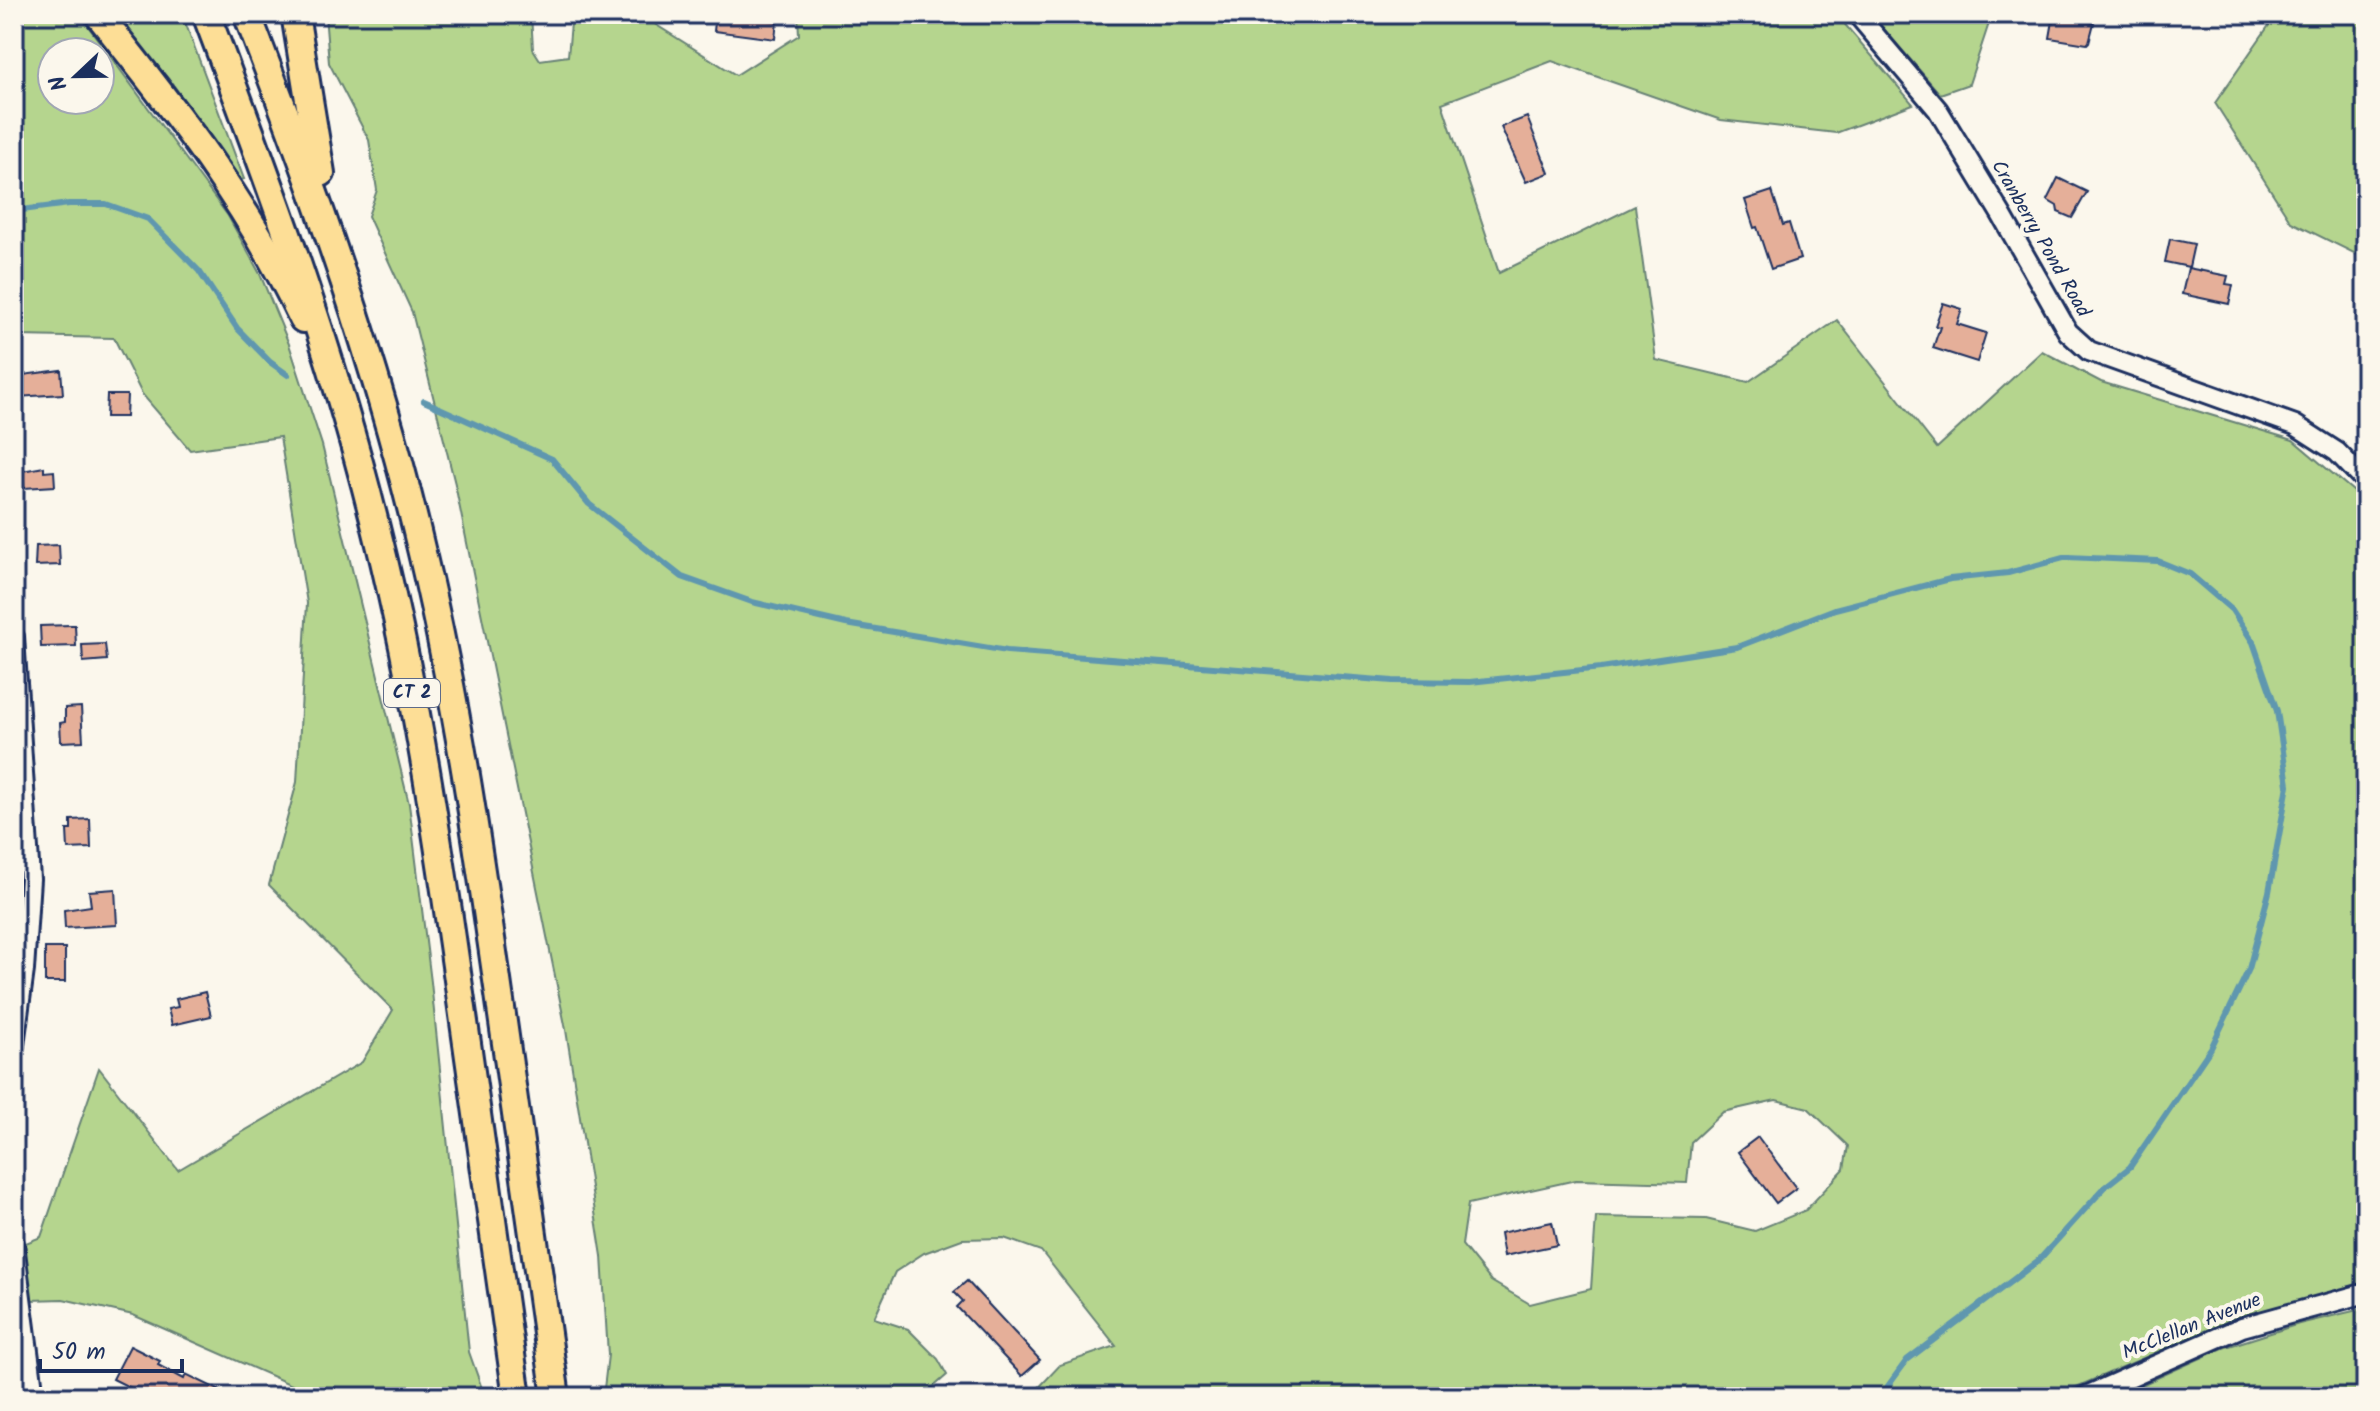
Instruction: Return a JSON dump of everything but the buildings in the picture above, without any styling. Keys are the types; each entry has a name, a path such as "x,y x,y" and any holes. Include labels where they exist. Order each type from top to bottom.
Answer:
{"highway":[{"path":"98,14 177,113 234,193 285,282 350,427"},
{"name":"CT 2","path":"206,14 289,235 350,427 390,585 421,738 517,1397"},
{"name":"CT 2","path":"247,14 333,244 364,337 404,481 452,691 475,830 556,1397"},
{"path":"295,14 333,244"}],"street":[{"name":"Cranberry Pond Road","path":"1857,14 1938,110 2068,332 2089,351 2295,425 2337,452 2366,482"},
{"path":"14,637 24,970 14,1045"},
{"path":"14,1244 34,1397"},
{"name":"McClellan Avenue","path":"2084,1397 2242,1327 2366,1293"}],"green space":[{"path":"14,14 79,14 95,36 36,36 36,116 116,116 116,64 228,216 260,274 289,344 322,445 409,804 431,982 469,1352 485,1397 319,1397 133,1315 63,1299 30,1300 18,1246 41,1237 99,1068 178,1170 362,1062 393,1010 269,885 297,782 307,603 280,437 190,450 142,394 114,338 19,336 14,295"},
{"path":"112,14 182,14 244,179 240,180 172,83"},
{"path":"325,14 531,14 533,49 540,60 568,56 571,23 653,23 736,75 799,35 798,14 1836,14 1913,104 1836,133 1721,120 1552,61 1442,103 1499,273 1635,206 1656,360 1748,382 1837,320 1937,448 2042,351 2101,382 2293,440 2366,502 2366,1284 2204,1332 2053,1397 1030,1397 1060,1365 1116,1346 1041,1251 1004,1238 962,1239 924,1253 895,1272 874,1318 908,1329 938,1359 947,1375 922,1397 603,1397 608,1355 602,1256 566,1030 455,484 412,312 368,216 377,190 369,140 329,63","holes":["1776,1100 1808,1108 1848,1146 1844,1169 1806,1210 1755,1231 1706,1219 1596,1217 1591,1289 1530,1304 1491,1281 1462,1245 1468,1204 1576,1180 1687,1183 1691,1142 1723,1112"]},
{"path":"1871,14 1992,14 1969,84 1940,94"},
{"path":"2366,17 2366,259 2291,222 2215,103 2272,21"},
{"path":"2366,1308 2366,1397 2115,1397 2223,1348 2299,1324"}],"waterway":[{"path":"14,211 69,204 106,204 148,219 199,271 237,328 270,362 288,375"},
{"path":"424,401 552,459 589,504 682,577 752,602 846,624 1007,651 1393,681 1470,682 1601,668 1737,647 1835,609 1950,579 2008,573 2067,557 2158,561 2190,574 2232,610 2253,642 2277,711 2288,785 2269,892 2249,969 2211,1048 2130,1167 2106,1186 2039,1260 1907,1360 1880,1397"}]}
